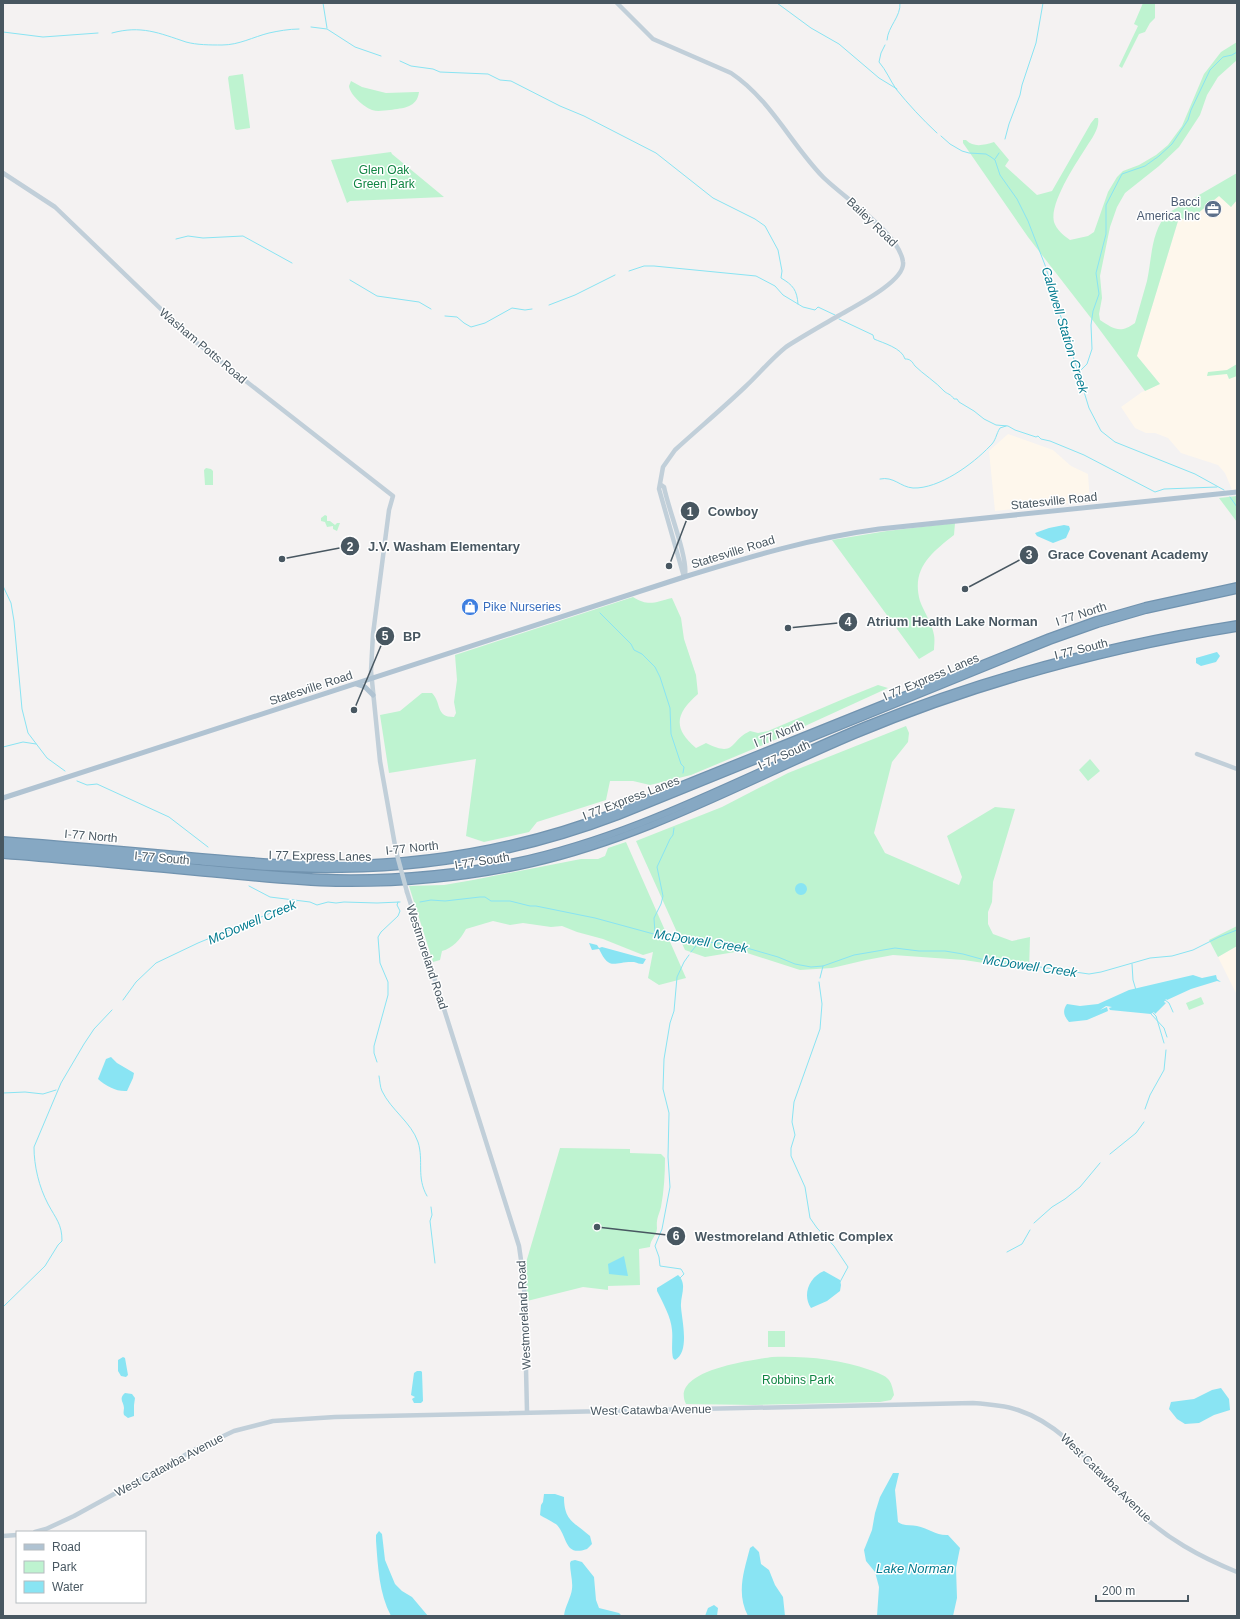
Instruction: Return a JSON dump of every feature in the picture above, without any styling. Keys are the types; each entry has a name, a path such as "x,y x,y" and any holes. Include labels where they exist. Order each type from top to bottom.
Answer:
{"highway":[{"name":"I 77 North","path":"737,763 1065,631 1144,606 1237,585"},
{"name":"I 77 Express Lanes","path":"3,845 290,869 341,870 408,866 491,854 556,837 609,820 1061,637 1146,610 1237,590"},
{"name":"I 77 Express Lanes","path":"3,850 277,875 334,878 416,876 499,865 564,850 634,827 891,715 975,685 1062,659 1135,642 1237,624"},
{"name":"I 77 South","path":"935,704 1020,676 1085,659 1158,642 1237,628"},
{"path":"891,715 935,704"},
{"name":"I-77 South","path":"3,855 266,879 334,883 417,881 494,871 565,855 636,832 682,813 844,740 935,704"},
{"path":"708,780 737,763"},
{"name":"I-77 North","path":"3,840 291,864 341,864 413,860 490,848 565,829 623,809 737,763"},
{"path":"65,860 106,859"}],"main road":[{"name":"Statesville Road","path":"3,798 684,577 778,549 858,532 1237,492"},
{"path":"355,684 365,687 373,695"}],"street":[{"name":"Bailey Road","path":"617,3 653,39 731,73 741,80 779,122 814,167 838,191 856,205 893,240 900,252 903,264 900,273 883,288 787,347 675,450 663,467 659,489 684,577"},
{"name":"Washam Potts Road","path":"3,173 60,211 134,286 192,340 392,496"},
{"name":"Westmoreland Road","path":"392,496 388,510 373,634 373,695 382,778 396,851 407,892 520,1253 524,1281 528,1412"},
{"path":"1197,754 1237,769"},
{"name":"West Catawba Avenue","path":"39,1531 74,1516 212,1440 249,1426 273,1421 303,1418 528,1412 992,1404 1009,1407 1037,1418 1064,1437 1136,1510 1168,1537 1202,1557 1237,1572"},
{"path":"3,1536 16,1535"}],"shaded area":[{"path":"1219,195 1231,207 1237,200 1237,492 1233,492 1225,473 1218,465 1181,453 1168,438 1155,433 1146,433 1135,428 1121,407 1142,392 1160,384 1137,356 1178,221"},
{"path":"1008,434 1053,450 1071,466 1088,474 1090,501 995,511 989,451"},
{"path":"1237,946 1237,995 1218,957"}],"green space":[{"path":"1143,3 1155,3 1155,18 1145,32 1139,34 1122,68 1119,66 1138,26 1134,24"},
{"path":"1237,42 1237,60 1218,77 1207,95 1200,115 1179,147 1159,166 1125,193 1117,207 1110,227 1100,276 1102,298 1099,314 1100,320 1113,328 1121,329 1135,323 1147,281 1155,236 1162,220 1168,213 1237,173 1237,200 1231,207 1219,196 1197,214 1178,221 1137,356 1160,384 1145,391 1028,237 963,143 963,140 976,145 994,142 1009,160 1005,166 1037,195 1052,191 1091,123 1095,118 1098,118 1098,125 1095,133 1065,183 1056,204 1054,214 1054,222 1056,227 1070,240 1088,236 1094,232 1108,192 1117,177 1123,171 1139,165 1156,155 1168,145 1182,126 1204,74 1221,52"},
{"path":"243,74 250,128 237,130 235,129 228,78 229,76"},
{"path":"351,81 362,87 386,93 419,92 418,97 409,106 400,109 374,111 365,106 355,97 349,86"},
{"name":"Glen Oak Green Park","path":"391,152 444,197 350,201 347,203 331,160"},
{"path":"1237,364 1237,376 1229,379 1227,374 1207,376 1208,372 1227,370"},
{"path":"206,468 213,471 213,485 205,485 204,470"},
{"path":"1237,496 1237,522 1219,498"},
{"path":"325,515 327,516 327,521 330,521 335,525 340,523 337,531 333,529 333,526 327,527 325,522 321,521 321,518"},
{"path":"955,523 954,535 931,555 925,563 918,580 920,601 932,626 934,639 934,650 919,659 832,540 887,531"},
{"path":"633,597 648,603 672,598 681,618 684,639 696,675 698,694 681,714 680,727 688,741 696,748 706,743 723,749 728,748 750,731 758,733 768,731 878,685 888,688 770,742 691,775 650,785 633,781 610,781 606,800 537,822 529,832 484,842 466,836 476,759 389,773 380,715 400,711 422,693 432,693 441,712 444,715 454,717 456,713 454,702 457,680 455,655"},
{"path":"906,726 909,733 908,742 892,762 874,833 885,853 959,885 962,877 947,836 995,807 1015,809 993,882 992,902 988,912 988,924 993,934 1012,941 1030,937 1029,970 964,960 893,955 832,968 800,970 741,951 705,957 685,950 636,841 722,807 788,773"},
{"path":"1090,759 1100,771 1088,781 1079,770"},
{"path":"626,842 686,978 659,985 648,978 653,952 643,955 603,939 562,926 551,927 523,923 510,925 493,921 466,929 456,943 450,948 442,951 440,960 433,962 409,886 444,885 581,859 598,859 605,856 608,848"},
{"path":"1237,926 1237,946 1218,957 1209,940"},
{"path":"1201,997 1204,1004 1189,1010 1186,1003"},
{"path":"560,1148 630,1149 630,1153 661,1154 665,1158 663,1195 657,1220 657,1231 650,1247 639,1249 640,1285 608,1286 608,1290 583,1287 527,1301 525,1266"},
{"path":"768,1331 785,1331 785,1347 768,1347"},
{"name":"Robbins Park","path":"772,1357 822,1359 858,1366 883,1375 887,1378 891,1383 894,1395 891,1400 880,1402 755,1405 686,1404 684,1392 690,1383 701,1375 732,1364"}],"water":[{"path":"1064,525 1069,526 1070,529 1066,538 1053,543 1037,536 1035,533 1049,528"},
{"path":"1217,652 1220,656 1216,662 1201,666 1196,663 1196,658"},
{"path":"801,883 805,885 807,889 805,893 801,895 797,893 795,889 797,885"},
{"path":"589,943 597,945 599,948 602,947 646,959 643,964 627,962 613,964 606,961 599,949 592,950"},
{"path":"1193,975 1202,978 1216,975 1217,979 1221,982 1217,981 1191,989 1167,1000 1166,999 1164,1002 1166,1003 1155,1014 1154,1012 1151,1014 1110,1010 1109,1008 1112,1007 1106,1006 1100,1010 1107,1007 1108,1011 1087,1020 1069,1022 1065,1016 1064,1009 1067,1004 1080,1006 1098,1004 1129,990"},
{"path":"111,1057 117,1063 134,1073 127,1091 119,1091 104,1084 98,1079 106,1059"},
{"path":"624,1256 628,1276 609,1274 608,1264"},
{"path":"824,1271 840,1280 840,1291 827,1301 811,1308 807,1298 808,1287 814,1277"},
{"path":"678,1275 683,1282 681,1307 684,1343 680,1356 675,1360 672,1355 672,1333 670,1320 657,1288"},
{"path":"123,1357 125,1358 128,1375 126,1377 121,1376 118,1371 118,1360"},
{"path":"417,1371 422,1372 423,1401 421,1403 414,1403 412,1399 415,1397 411,1395 414,1373"},
{"path":"1221,1388 1229,1399 1230,1410 1214,1415 1199,1423 1185,1424 1177,1419 1169,1409 1171,1402 1194,1399 1212,1390"},
{"path":"125,1393 132,1394 135,1398 134,1416 128,1418 124,1415 122,1399"},
{"name":"Lake Norman","path":"893,1473 899,1473 895,1490 898,1522 948,1535 960,1548 956,1568 957,1598 953,1616 877,1616 879,1587 875,1572 866,1561 864,1550 872,1530 880,1497"},
{"path":"544,1494 555,1494 564,1497 564,1505 568,1516 575,1524 590,1536 592,1544 587,1549 580,1551 570,1548 557,1525 540,1515"},
{"path":"379,1531 382,1534 385,1560 395,1584 402,1591 412,1597 428,1616 391,1616 384,1598 380,1580 376,1541 376,1535"},
{"path":"753,1546 759,1552 761,1564 769,1570 775,1585 783,1597 785,1616 748,1616 742,1599 742,1582 750,1548"},
{"path":"575,1560 582,1562 594,1577 596,1600 599,1608 619,1613 622,1616 564,1616 572,1589 570,1563 571,1561"},
{"path":"714,1605 718,1608 717,1616 705,1616 708,1608"}],"waterway":[{"path":"323,3 327,28"},
{"path":"777,3 811,28 839,44 879,78 897,89"},
{"name":"Caldwell Station Creek","path":"887,40 890,30 899,13 900,3"},
{"path":"1005,139 1036,43 1043,3"},
{"path":"311,27 327,29 355,47 381,56"},
{"path":"112,33 141,30 158,33 190,43 204,45 228,45 272,32 299,29"},
{"path":"3,32 43,37 98,33"},
{"name":"Caldwell Station Creek","path":"885,45 879,62 896,89 937,133"},
{"path":"1078,373 1087,364 1092,349 1091,325 1093,311 1099,294 1096,273 1106,234 1106,205 1122,174 1145,166 1172,144 1188,120 1191,110 1210,70 1223,57 1237,52"},
{"path":"400,61 411,66 433,69 440,72 488,74 500,80 511,81 656,153 713,198 755,219 765,226 778,250 782,271 781,278 794,288 797,295 798,304"},
{"name":"Caldwell Station Creek","path":"941,136 950,144 962,151 986,154 995,160 1000,175 1017,199 1028,221 1045,265 1089,408 1101,431 1115,442 1195,474 1224,490"},
{"path":"995,159 999,153"},
{"path":"176,239 188,236 203,238 243,236 292,263"},
{"path":"629,271 644,266 654,266 756,276 775,286 783,295 803,307 815,310 818,307 835,315"},
{"path":"549,305 575,295 615,275"},
{"path":"350,280 377,296 419,302 431,309"},
{"path":"445,316 457,317 471,327 485,323 512,308 525,310 532,309"},
{"path":"839,319 873,335 874,339 896,349 905,359 909,359 918,369 954,399 957,399 959,402 984,419 996,425 1008,426 1015,430 1036,437 1038,436 1041,439 1050,441 1084,455 1155,492 1164,489 1217,487"},
{"path":"880,479 885,478 893,480 904,486 913,488 923,487 944,480 955,474 983,453 994,442 1000,428 1006,426"},
{"name":"Caldwell Station Creek","path":"1230,497 1237,507"},
{"path":"3,586 11,603 22,709 28,733 47,758 65,771"},
{"path":"600,613 631,644 634,650 642,654 655,667 660,677 670,708 671,734 681,764 684,767 683,773"},
{"path":"3,747 23,742 36,744"},
{"path":"77,781 87,785 97,784 169,817 208,847"},
{"path":"655,934 654,918 663,896 657,867 673,835 674,828"},
{"name":"McDowell Creek","path":"249,886 270,897 310,902 317,905 328,902 400,902"},
{"name":"McDowell Creek","path":"420,902 480,897 485,897 491,901 510,901 595,918 661,936 740,946 778,957 795,964 811,967 823,966 854,955 895,948 919,951 945,951 992,962 1089,974 1150,958 1172,956 1193,950 1237,930"},
{"name":"McDowell Creek","path":"123,1000 136,982 156,963 198,943 297,901"},
{"path":"377,1062 374,1053 374,1046 388,995 388,982 380,963 378,937 381,932 398,916 400,911 397,905 398,902"},
{"path":"691,952 700,941"},
{"path":"680,1278 684,1274 681,1269 660,1266 659,1257 655,1246 662,1229 670,1187 668,1157 669,1113 663,1089 664,1059 670,1023 674,1011 677,977 689,955"},
{"path":"1132,964 1133,980 1136,990"},
{"path":"820,978 823,966"},
{"path":"819,982 822,1004 820,1029 794,1102 792,1122 795,1135 791,1148 791,1156 805,1187 810,1218 834,1246 848,1267 840,1282"},
{"path":"1165,1000 1169,1003 1173,1012"},
{"path":"3,1307 45,1266 62,1241 60,1226 48,1204 40,1184 35,1162 34,1147 61,1083 94,1029 112,1010"},
{"path":"1153,1013 1156,1016 1164,1043"},
{"path":"1151,1014 1164,1028 1167,1037"},
{"path":"1145,1109 1150,1095 1164,1070 1166,1050"},
{"path":"379,1076 381,1089 386,1098 411,1128 418,1142 420,1149 421,1176 427,1196"},
{"name":"McDowell Creek","path":"3,1093 25,1092 43,1094 56,1090"},
{"path":"1110,1154 1136,1133 1144,1122"},
{"path":"1034,1223 1052,1207 1080,1187 1100,1163"},
{"path":"431,1207 432,1215 430,1221 435,1263"},
{"path":"1007,1252 1022,1244 1030,1230"}],"place":[{"name":"Bacci America Inc","path":"1213,209"},
{"name":"J.V. Washam Elementary","path":"282,559"},
{"name":"Cowboy","path":"669,566"},
{"name":"Grace Covenant Academy","path":"965,589"},
{"name":"Pike Nurseries","path":"470,607"},
{"name":"Atrium Health Lake Norman","path":"788,628"},
{"name":"BP","path":"354,710"},
{"name":"Westmoreland Athletic Complex","path":"597,1227"}]}
